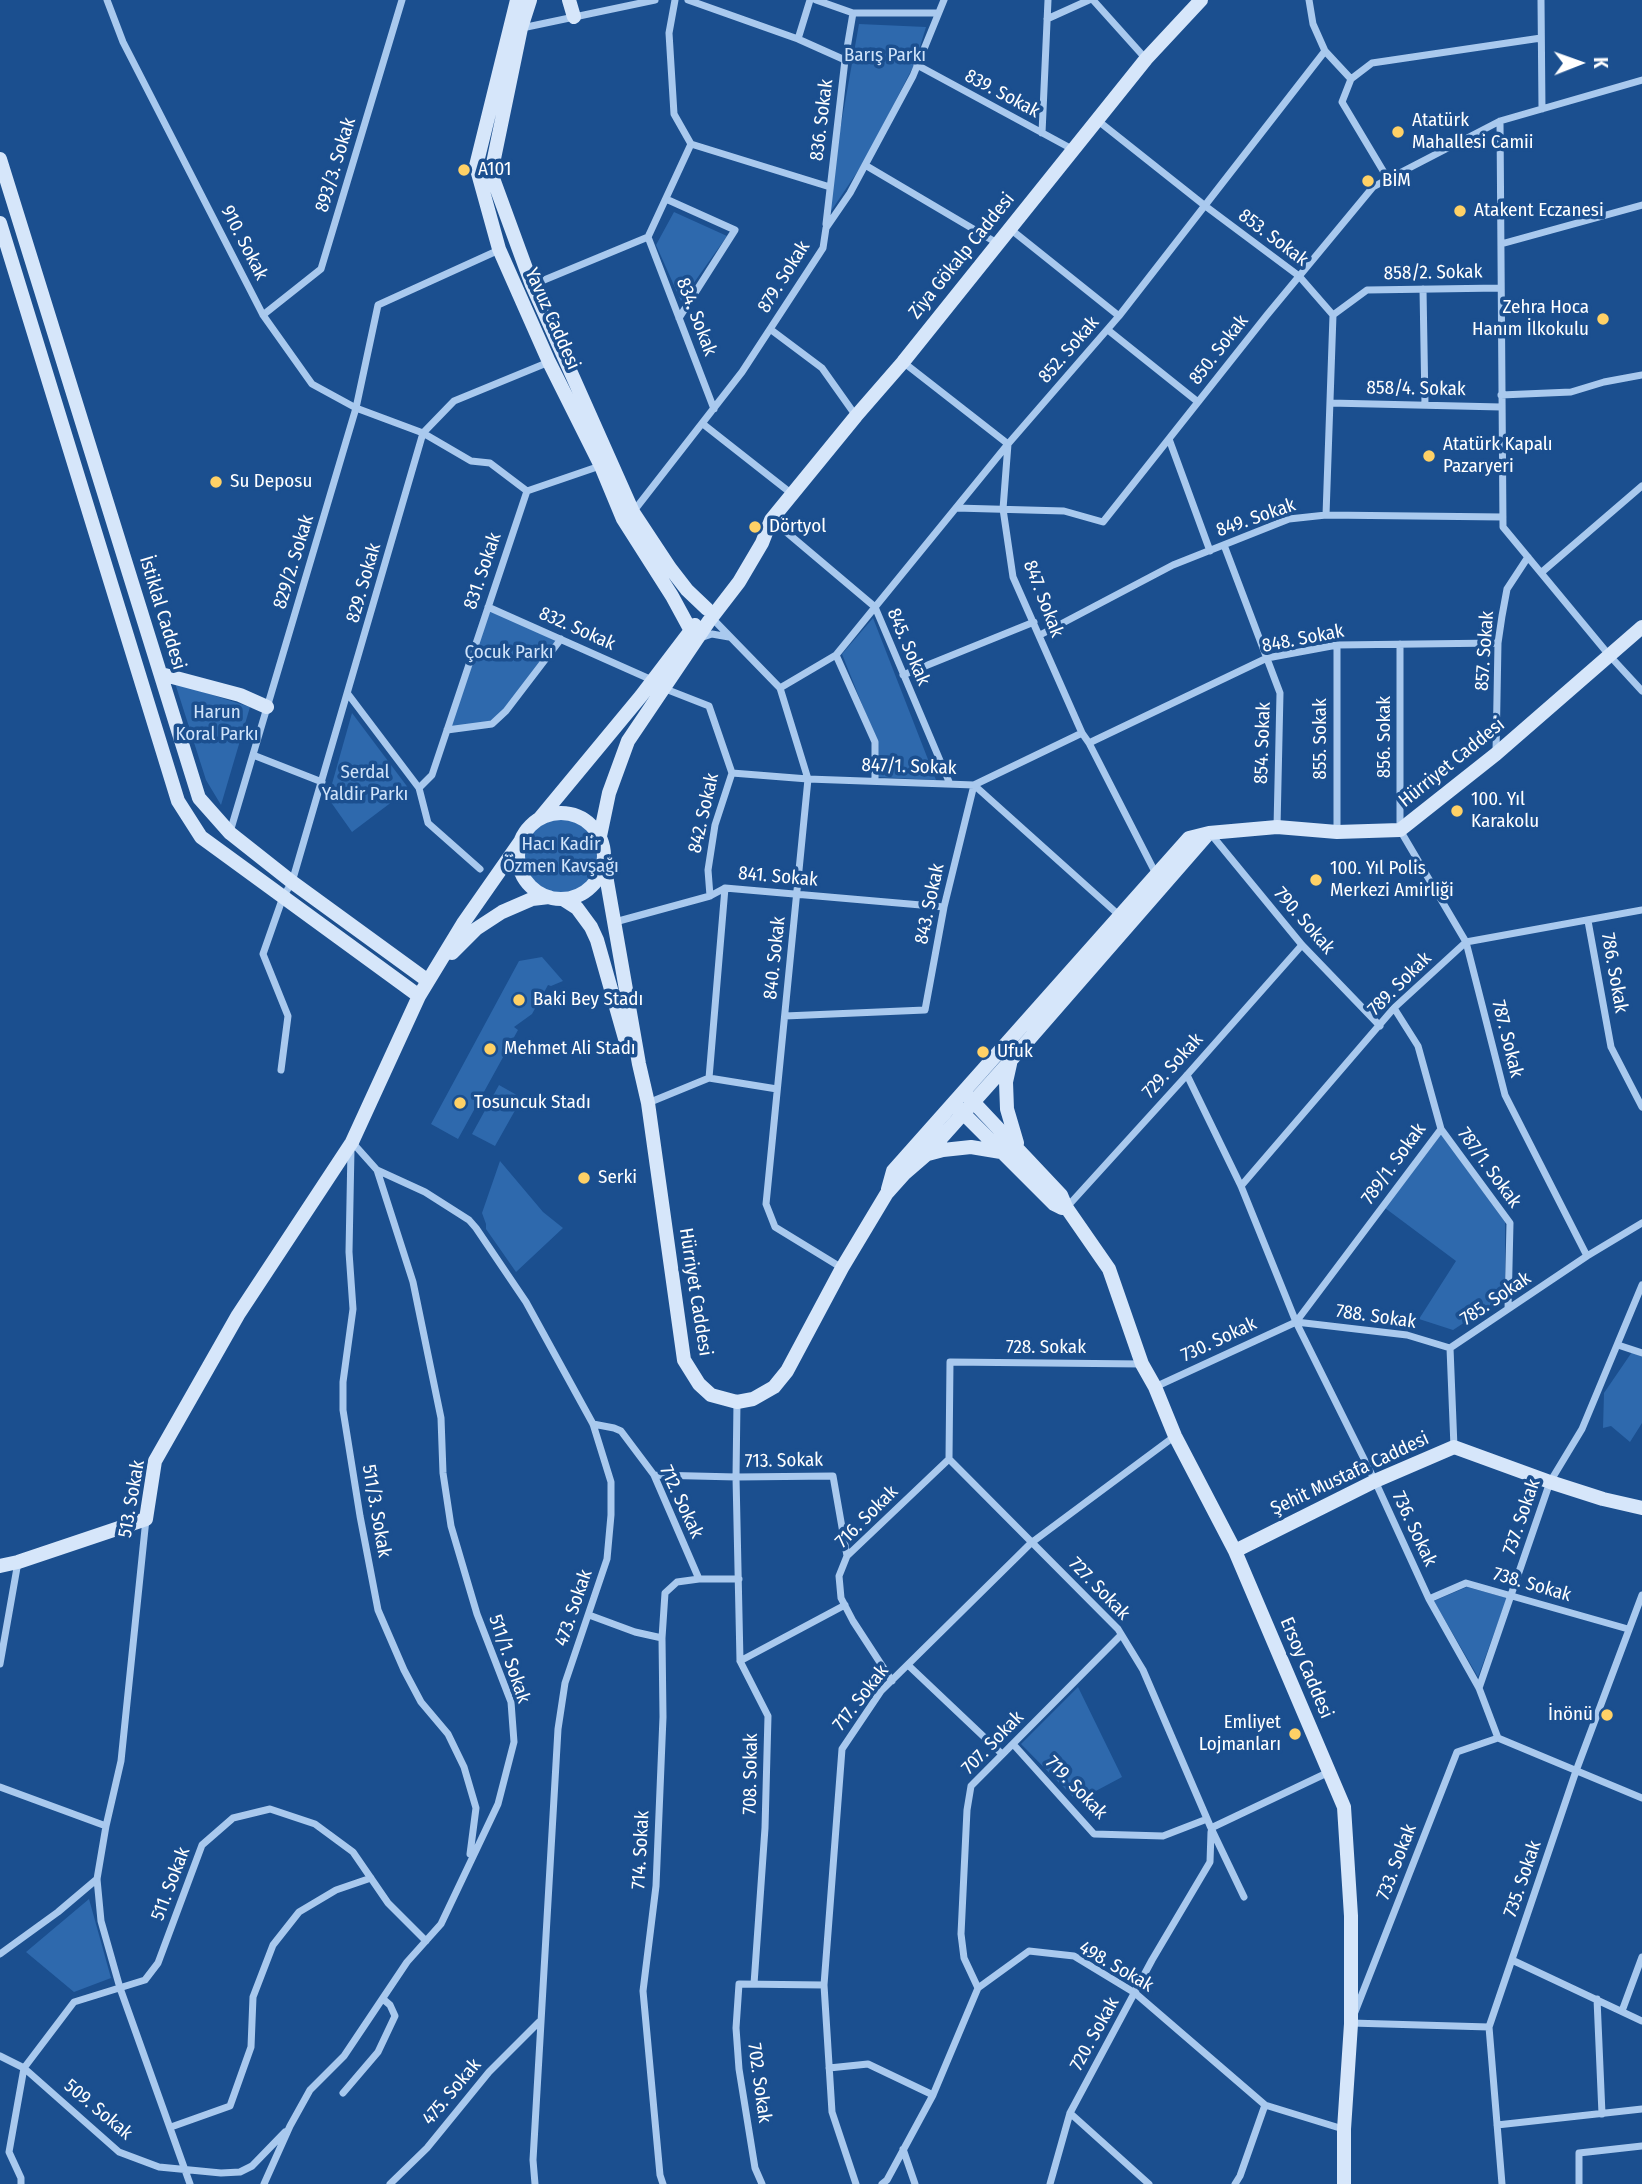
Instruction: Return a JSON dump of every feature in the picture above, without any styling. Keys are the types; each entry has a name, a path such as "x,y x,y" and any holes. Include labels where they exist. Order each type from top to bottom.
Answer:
{"main road":[{"name":"Yavuz Caddesi","path":"517,0 516,27 491,173 532,285 633,512 670,568 709,614"},
{"name":"Yavuz Caddesi","path":"530,0 516,27 476,166 499,249 549,362 601,466 623,519 694,635"},
{"path":"569,0 574,17"},
{"name":"Ziya Gökalp Caddesi","path":"648,698 762,543 771,520 903,362 1146,59 1202,0"},
{"name":"İstiklal Caddesi","path":"0,159 199,798 230,832 292,882 428,981"},
{"name":"İstiklal Caddesi","path":"0,223 178,801 201,838 419,996"},
{"name":"Hürriyet Caddesi","path":"969,1097 1189,838 1209,833 1277,827 1337,832 1400,830 1496,754 1642,627"},
{"path":"161,674 240,695 267,707"},
{"path":"419,996 464,922 529,827 648,698"},
{"path":"600,836 609,793 628,741 648,698"},
{"path":"540,818 553,813 574,814 592,825 600,836 639,1064"},
{"name":"Hürriyet Caddesi","path":"887,1194 893,1171 1011,1060 1209,833"},
{"path":"522,839 518,853 526,881 536,891 577,908 591,927 626,1042 639,1064"},
{"path":"428,981 456,947 476,929 502,912 532,899 577,896 590,889 599,878 604,864"},
{"name":"513. Sokak","path":"146,1519 155,1461 238,1315 352,1142 419,996"},
{"name":"Ersoy Caddesi","path":"1011,1060 1006,1082 1007,1109 1018,1147"},
{"name":"Hürriyet Caddesi","path":"639,1064 648,1103 684,1360 699,1384 711,1395 737,1402 764,1394 781,1379 842,1268 887,1194 926,1155 958,1108"},
{"name":"Ersoy Caddesi","path":"969,1097 1061,1195 1066,1207 1109,1269 1142,1364 1155,1387 1175,1436 1235,1551 1344,1807 1351,1916 1351,2024 1344,2129 1344,2184"},
{"name":"Ersoy Caddesi","path":"958,1108 1054,1204 1066,1207"},
{"path":"926,1155 971,1147 1001,1152"},
{"name":"Şehit Mustafa Caddesi","path":"1235,1551 1374,1480 1454,1447 1550,1482 1642,1508"},
{"path":"0,1566 146,1519"}],"street":[{"name":"910. Sokak","path":"107,0 123,42 263,315 312,384 356,408 423,433 471,461 490,463 527,491"},
{"name":"893/3. Sokak","path":"263,315 321,269 402,0"},
{"path":"516,27 655,0"},
{"path":"675,0 668,33 674,114 691,144 830,187"},
{"path":"688,0 798,38 845,60"},
{"path":"798,38 810,0"},
{"path":"816,0 853,13 938,13"},
{"name":"879. Sokak","path":"633,512 743,372 823,248 826,228 850,193 918,65 944,0"},
{"path":"1042,133 1048,0"},
{"path":"1047,19 1091,0 1146,59"},
{"path":"1309,0 1312,24 1325,51 1351,79"},
{"path":"1541,0 1542,109"},
{"name":"836. Sokak","path":"826,228 853,13"},
{"path":"1388,179 1342,102 1351,79 1372,63 1541,38"},
{"name":"852. Sokak","path":"780,688 836,655 1008,444 1108,330 1325,51"},
{"name":"839. Sokak","path":"918,65 1072,149"},
{"name":"850. Sokak","path":"956,508 1064,511 1104,522 1373,187 1500,121 1642,80"},
{"name":"853. Sokak","path":"1097,120 1299,276 1332,315"},
{"path":"1500,121 1503,527 1642,691"},
{"path":"532,285 648,237 691,144"},
{"path":"865,165 997,243"},
{"path":"666,199 735,230 679,318"},
{"path":"1500,244 1642,205"},
{"path":"1009,228 1119,316"},
{"name":"834. Sokak","path":"648,237 714,409"},
{"name":"829/2. Sokak","path":"230,832 356,408 378,305 499,249"},
{"name":"858/2. Sokak","path":"1332,315 1367,290 1500,288"},
{"path":"1423,289 1425,405"},
{"path":"1326,515 1332,315"},
{"path":"770,329 822,368 856,416"},
{"path":"1108,330 1198,402"},
{"name":"829. Sokak","path":"281,1070 288,1016 263,954 283,897 292,882 423,433 454,401 549,362"},
{"path":"903,362 1008,444"},
{"path":"1501,395 1570,392 1642,375"},
{"name":"858/4. Sokak","path":"1330,403 1501,407"},
{"path":"703,424 792,494"},
{"path":"1169,439 1210,551"},
{"name":"847. Sokak","path":"1008,444 1003,509 1013,577 1082,733 1156,874"},
{"path":"527,491 601,466"},
{"path":"1542,572 1642,486"},
{"name":"831. Sokak","path":"419,788 432,775 527,491"},
{"name":"849. Sokak","path":"1040,635 1173,565 1290,519 1326,515 1503,517"},
{"name":"845. Sokak","path":"771,520 875,607 950,784"},
{"name":"854. Sokak","path":"1224,545 1280,693 1277,827"},
{"name":"857. Sokak","path":"1496,754 1498,643 1507,589 1528,557"},
{"name":"832. Sokak","path":"488,607 658,684"},
{"name":"840. Sokak","path":"709,614 780,688 808,779 766,1205 775,1227 842,1268"},
{"path":"903,675 1034,622"},
{"path":"694,635 730,637"},
{"path":"447,730 492,724 506,711 561,639"},
{"name":"848. Sokak","path":"1089,743 1267,658 1337,645 1498,643"},
{"name":"856. Sokak","path":"1400,644 1400,830"},
{"name":"855. Sokak","path":"1337,645 1337,832"},
{"path":"836,655 875,742 874,782"},
{"name":"842. Sokak","path":"658,684 709,706 732,773 715,825 708,870 710,896"},
{"path":"348,694 419,788 428,823 480,869"},
{"path":"974,785 1082,733"},
{"path":"253,755 322,782"},
{"name":"847/1. Sokak","path":"732,773 808,779 974,785 1120,916"},
{"name":"843. Sokak","path":"785,1016 925,1010 943,907 974,785"},
{"name":"787. Sokak","path":"1400,830 1466,942 1505,1095 1587,1256"},
{"name":"790. Sokak","path":"1209,833 1302,945 1380,1026"},
{"path":"709,1077 725,888"},
{"name":"841. Sokak","path":"614,922 710,896 725,888 943,907"},
{"path":"1466,942 1642,910"},
{"name":"786. Sokak","path":"1588,921 1611,1047 1642,1107"},
{"name":"789. Sokak","path":"1241,1186 1394,1008 1466,942"},
{"name":"729. Sokak","path":"1066,1207 1188,1075 1302,945"},
{"name":"789/1. Sokak","path":"1296,1322 1441,1129 1418,1046 1394,1008"},
{"name":"736. Sokak","path":"1188,1075 1241,1186 1296,1322 1430,1599 1479,1688 1499,1738"},
{"path":"648,1103 709,1077 778,1089"},
{"name":"787/1. Sokak","path":"1441,1129 1510,1223 1508,1309"},
{"name":"473. Sokak","path":"352,1142 377,1170 425,1192 469,1220 476,1228 526,1302 593,1424 611,1482 607,1559 565,1683 558,1729 533,2160 535,2184"},
{"name":"511/3. Sokak","path":"352,1142 349,1252 353,1309 343,1382 343,1410 360,1516 378,1610 421,1702 448,1734 464,1767 476,1808 470,1862"},
{"name":"511/1. Sokak","path":"264,2184 290,2126 310,2090 344,2056 407,1962 441,1924 498,1804 514,1742 511,1702 477,1614 451,1526 443,1473 441,1418 413,1282 377,1170"},
{"name":"785. Sokak","path":"1454,1447 1450,1348 1587,1256 1642,1223"},
{"name":"737. Sokak","path":"1479,1688 1550,1482 1582,1429 1642,1285"},
{"name":"788. Sokak","path":"1296,1322 1408,1335 1450,1348"},
{"name":"730. Sokak","path":"1155,1387 1296,1322"},
{"path":"1618,1345 1642,1353"},
{"name":"728. Sokak","path":"949,1460 950,1362 1142,1364"},
{"name":"708. Sokak","path":"737,1402 740,1661 768,1716 765,1828 754,1984"},
{"name":"712. Sokak","path":"593,1424 621,1431 654,1475 699,1580"},
{"name":"717. Sokak","path":"856,2184 832,2112 824,1985 842,1749 881,1691 1031,1543 1175,1436"},
{"name":"727. Sokak","path":"949,1460 1118,1629 1143,1670 1211,1828 1244,1897"},
{"name":"716. Sokak","path":"892,1681 841,1598 839,1576 847,1556 949,1460"},
{"name":"713. Sokak","path":"654,1475 833,1476 847,1556"},
{"name":"513. Sokak","path":"120,1988 100,1921 97,1879 121,1761 146,1519"},
{"path":"0,1664 18,1562"},
{"name":"714. Sokak","path":"663,2184 643,1991 656,1886 665,1593 677,1582 739,1579"},
{"name":"738. Sokak","path":"1430,1599 1466,1583 1628,1629"},
{"name":"735. Sokak","path":"1502,2184 1489,2027 1576,1771 1642,1595"},
{"path":"740,1661 845,1605"},
{"path":"589,1615 635,1632 662,1638"},
{"name":"707. Sokak","path":"978,1988 964,1958 961,1934 967,1810 971,1786 1121,1635"},
{"path":"908,1665 1002,1754"},
{"path":"1499,1738 1642,1798"},
{"name":"733. Sokak","path":"1351,2024 1457,1752 1499,1738"},
{"name":"719. Sokak","path":"1013,1744 1094,1834 1163,1836 1207,1819"},
{"path":"1211,1828 1329,1772"},
{"path":"0,1787 106,1826"},
{"name":"511. Sokak","path":"24,2068 74,2002 145,1980 158,1963 202,1845 233,1818 270,1809 315,1824 353,1852 388,1903 425,1941"},
{"name":"720. Sokak","path":"1050,2184 1070,2113 1210,1862 1211,1828"},
{"path":"171,2127 230,2106 251,2047 253,1997 272,1945 299,1912 336,1890 371,1878"},
{"path":"0,1953 58,1912 97,1879"},
{"name":"498. Sokak","path":"978,1988 1029,1951 1074,1956 1135,1993 1265,2105 1344,2129"},
{"path":"1622,2011 1642,1957"},
{"path":"1512,1960 1642,2021"},
{"name":"702. Sokak","path":"754,1984 739,1984 736,2028 739,2069 755,2168 762,2184"},
{"path":"754,1984 824,1985"},
{"path":"120,1988 190,2184"},
{"path":"882,2184 887,2180 933,2095 978,1988"},
{"path":"343,2093 378,2052 395,2016 383,1999"},
{"path":"1597,1999 1602,2114"},
{"name":"475. Sokak","path":"390,2184 427,2148 489,2072 540,2022"},
{"path":"1351,2024 1489,2027"},
{"name":"509. Sokak","path":"0,2056 24,2068 119,2152 159,2167 222,2174 240,2172 252,2165 290,2126"},
{"path":"829,2068 868,2064 933,2095"},
{"path":"21,2184 21,2178 9,2152 24,2068"},
{"path":"1235,2184 1265,2105"},
{"path":"1497,2125 1642,2109"},
{"path":"1070,2113 1149,2184"},
{"path":"1579,2184 1578,2153 1642,2146"},
{"path":"903,2148 915,2184"}],"green space":[{"name":"Barış Parkı","path":"859,24 926,27 915,63 864,162 831,211 830,187"},
{"path":"674,212 727,236 681,301 656,245"},
{"name":"Çocuk Parkı","path":"488,607 561,639 492,724 447,730"},
{"path":"873,618 936,780 878,777 877,742 842,654"},
{"name":"Harun Koral Parkı","path":"175,683 250,707 221,805 206,780"},
{"name":"Serdal Yaldir Parkı","path":"352,713 409,789 352,832 328,798"},
{"name":"Hacı Kadir Özmen Kavşağı","path":"561,813 585,820 597,832 604,856 597,880 585,892 561,899 537,892 525,880 518,856 525,832 537,820"},
{"path":"542,957 563,981 548,985 532,1014 514,1027 518,1030 458,1139 431,1124 519,961"},
{"path":"499,1085 522,1098 495,1146 472,1134"},
{"path":"1441,1134 1505,1222 1505,1296 1453,1330 1419,1319 1456,1261 1385,1208"},
{"path":"500,1161 543,1212 563,1228 516,1272 486,1229 482,1213"},
{"path":"1632,1352 1642,1357 1642,1423 1630,1442 1611,1426 1603,1428 1604,1393"},
{"path":"1467,1587 1507,1598 1478,1677 1434,1601"},
{"path":"1078,1687 1122,1777 1077,1801 1021,1744"},
{"path":"89,1899 111,1978 74,1992 26,1952"}],"place":[{"name":"Atatürk Mahallesi Camii","path":"1398,132"},
{"name":"A101","path":"464,170"},
{"name":"BİM","path":"1368,181"},
{"name":"Atakent Eczanesi","path":"1460,211"},
{"name":"Zehra Hoca Hanım İlkokulu","path":"1603,319"},
{"name":"Atatürk Kapalı Pazaryeri","path":"1429,456"},
{"name":"Su Deposu","path":"216,482"},
{"name":"Dörtyol","path":"755,527"},
{"name":"100. Yıl Karakolu","path":"1457,811"},
{"name":"100. Yıl Polis Merkezi Amirliği","path":"1316,880"},
{"name":"Baki Bey Stadı","path":"519,1000"},
{"name":"Mehmet Ali Stadı","path":"490,1049"},
{"name":"Ufuk","path":"983,1052"},
{"name":"Tosuncuk Stadı","path":"460,1103"},
{"name":"Serki","path":"584,1178"},
{"name":"İnönü","path":"1607,1715"},
{"name":"Emliyet Lojmanları","path":"1295,1734"}]}
